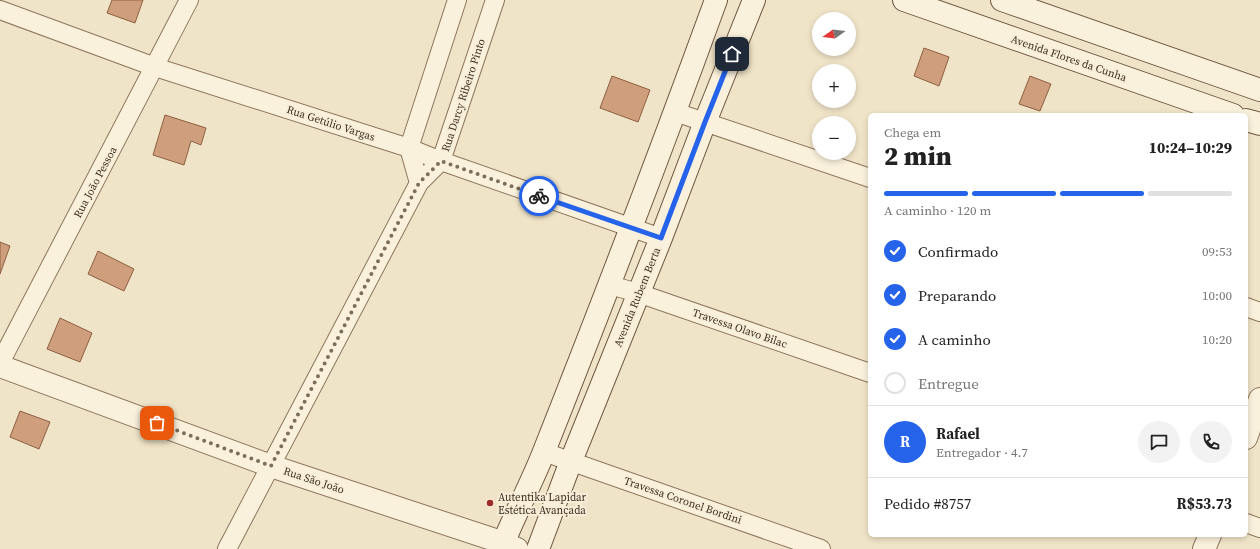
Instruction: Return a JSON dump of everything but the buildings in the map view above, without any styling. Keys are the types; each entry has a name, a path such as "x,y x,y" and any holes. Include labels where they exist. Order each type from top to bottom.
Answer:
{"main road":[{"path":"507,547 610,284 716,0"},
{"name":"Avenida Rubem Berta","path":"538,549 571,461 661,238 705,122 754,0"},
{"name":"Avenida Flores da Cunha","path":"904,0 1227,113"},
{"path":"1002,0 1260,90"},
{"path":"1248,121 1260,124"},
{"name":"Rua São João","path":"0,364 271,466 507,547"},
{"path":"1248,432 1260,399"},
{"path":"1204,549 1209,537"}],"street":[{"name":"Rua João Pessoa","path":"0,364 189,0"},
{"path":"419,183 409,148 457,0"},
{"name":"Rua Darcy Ribeiro Pinto","path":"227,549 419,183 441,161 494,0"},
{"name":"Rua Getúlio Vargas","path":"0,10 155,67 409,148 441,161 661,238"},
{"path":"675,112 868,177"},
{"name":"Travessa Olavo Bilac","path":"610,284 868,372"},
{"path":"1248,308 1260,312"},
{"name":"Travessa Coronel Bordini","path":"544,452 821,549"},
{"path":"1248,524 1260,528"}],"way so far":[{"path":"157,423 271,466 419,183 441,161 539,196"}],"place":[{"name":"Autentika Lapidar Estética Avançada","path":"490,503"}],"route":[{"path":"539,196 661,238 732,54"}]}
